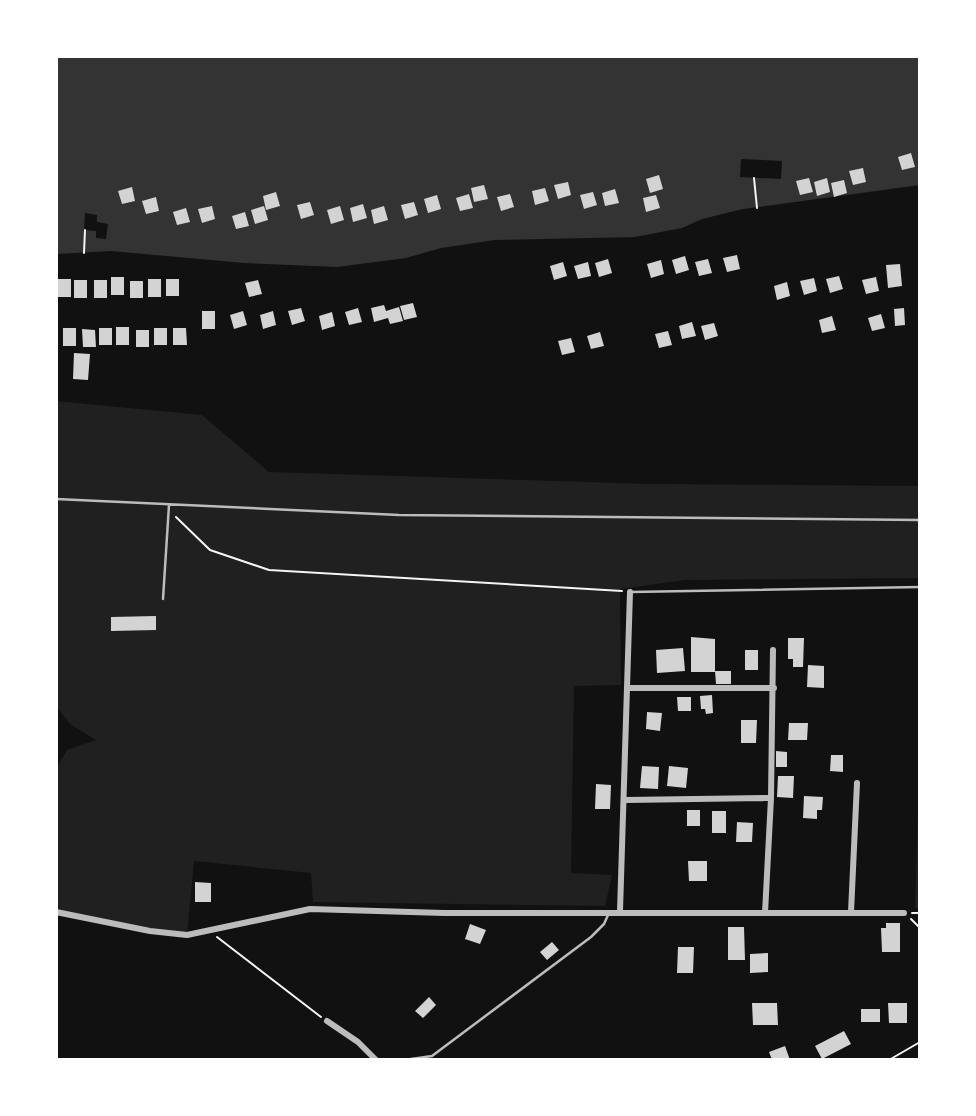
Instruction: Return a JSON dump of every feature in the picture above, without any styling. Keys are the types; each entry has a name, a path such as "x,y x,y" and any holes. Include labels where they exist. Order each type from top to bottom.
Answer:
{"street":[{"path":"620,911 626,800 630,592"},
{"path":"765,913 771,798 773,650"},
{"path":"628,688 774,688"},
{"path":"851,912 857,783"},
{"path":"626,800 771,798"},
{"path":"56,912 150,931 187,935 310,909 444,913 904,913"},
{"path":"327,1021 358,1042 376,1060"}],"lane":[{"path":"56,499 399,515 920,520"},
{"path":"163,599 169,505"},
{"path":"630,592 920,587"},
{"path":"404,1060 432,1056 591,937 604,924 608,913"}],"path":[{"path":"754,178 757,208"},
{"path":"84,253 85,230"},
{"path":"169,510 210,550 269,570 630,592"},
{"path":"904,913 920,928"},
{"path":"207,932 236,950 327,1021"},
{"path":"888,1060 920,1042"}],"shaded area":[{"path":"56,56 920,56 920,185 743,209 702,219 682,228 635,237 495,240 441,248 406,258 337,267 244,263 111,251 56,254"},
{"path":"56,401 202,415 269,472 649,484 920,486 920,578 685,580 620,589 621,685 574,686 571,873 612,875 605,906 313,902 311,873 194,861 187,935 56,912 56,769 67,750 96,740 70,724 56,706"},
{"path":"920,747 920,909 915,908"}],"pier":[{"path":"741,159 782,161 781,179 740,177"},
{"path":"85,213 97,215 97,222 108,224 106,239 96,238 96,231 84,230"}],"building":[{"path":"911,153 915,167 902,170 898,157"},
{"path":"863,168 866,182 853,185 849,171"},
{"path":"659,175 663,189 650,193 646,179"},
{"path":"809,178 813,192 800,195 796,181"},
{"path":"827,178 830,192 817,196 814,182"},
{"path":"844,180 847,193 834,197 831,183"},
{"path":"568,182 571,195 558,199 554,185"},
{"path":"484,185 488,199 474,202 471,188"},
{"path":"132,187 135,201 122,204 118,191"},
{"path":"545,188 549,201 535,205 532,191"},
{"path":"615,189 619,203 605,206 602,193"},
{"path":"276,192 280,206 266,210 263,196"},
{"path":"593,192 597,205 584,209 580,195"},
{"path":"469,194 473,208 460,211 456,198"},
{"path":"510,194 514,207 501,211 497,197"},
{"path":"437,195 441,209 428,213 424,199"},
{"path":"656,195 660,208 646,212 643,198"},
{"path":"156,197 159,211 146,214 142,201"},
{"path":"310,202 314,215 301,219 297,205"},
{"path":"414,202 418,215 405,219 401,205"},
{"path":"363,204 367,218 353,222 350,208"},
{"path":"212,206 215,219 202,223 198,209"},
{"path":"264,206 268,220 255,224 251,210"},
{"path":"340,206 344,220 331,224 327,210"},
{"path":"384,206 388,220 374,224 371,210"},
{"path":"186,208 190,222 177,225 173,212"},
{"path":"245,212 249,226 236,229 232,216"},
{"path":"737,255 740,269 727,272 723,258"},
{"path":"685,256 689,270 676,274 672,260"},
{"path":"608,259 612,273 599,277 595,263"},
{"path":"708,259 712,273 699,276 695,262"},
{"path":"661,260 664,274 651,278 647,264"},
{"path":"563,262 567,276 554,280 550,266"},
{"path":"588,262 591,276 578,279 574,266"},
{"path":"900,264 902,286 888,288 886,265"},
{"path":"839,276 843,289 830,293 826,279"},
{"path":"111,277 124,277 124,295 111,295"},
{"path":"876,277 879,291 866,294 862,280"},
{"path":"814,278 817,291 804,295 800,281"},
{"path":"58,279 71,279 71,297 58,297"},
{"path":"148,279 161,279 161,297 148,297"},
{"path":"166,279 179,279 179,296 166,296"},
{"path":"74,280 87,280 87,298 74,298"},
{"path":"94,280 107,280 107,298 94,298"},
{"path":"258,280 262,294 249,297 245,283"},
{"path":"130,281 143,281 143,298 130,298"},
{"path":"787,282 790,296 777,300 774,286"},
{"path":"413,303 417,317 404,320 400,306"},
{"path":"384,305 386,311 399,307 403,321 390,324 388,318 374,322 371,308"},
{"path":"301,308 305,321 292,325 288,311"},
{"path":"358,308 362,322 349,325 345,312"},
{"path":"904,308 905,325 895,326 894,309"},
{"path":"202,311 215,311 215,329 202,329"},
{"path":"243,311 247,325 234,329 230,315"},
{"path":"273,311 276,325 263,329 260,315"},
{"path":"332,312 335,326 322,330 319,316"},
{"path":"881,314 885,328 872,331 868,318"},
{"path":"832,316 836,330 822,333 819,320"},
{"path":"692,322 696,336 682,339 679,326"},
{"path":"714,323 718,336 705,340 701,326"},
{"path":"116,327 129,327 129,345 116,345"},
{"path":"63,328 76,328 76,346 63,346"},
{"path":"99,328 112,328 112,345 99,345"},
{"path":"154,328 167,328 167,345 154,345"},
{"path":"173,328 186,328 187,345 173,345"},
{"path":"82,329 95,330 96,347 83,347"},
{"path":"136,330 149,330 149,347 136,347"},
{"path":"668,331 672,345 659,348 655,334"},
{"path":"600,332 604,346 591,349 587,336"},
{"path":"571,338 575,352 562,355 558,341"},
{"path":"74,353 90,354 88,380 73,379"},
{"path":"156,616 156,630 111,631 111,617"},
{"path":"691,637 715,639 715,672 691,672"},
{"path":"788,638 804,638 803,667 793,667 793,659 788,659"},
{"path":"683,648 685,671 657,673 656,650"},
{"path":"745,650 758,650 758,670 745,670"},
{"path":"808,665 824,666 824,688 807,687"},
{"path":"715,671 731,671 731,684 716,684"},
{"path":"712,695 713,713 706,714 705,709 701,709 700,696"},
{"path":"677,697 691,697 691,711 678,711"},
{"path":"647,712 662,713 660,731 646,729"},
{"path":"741,720 757,720 756,743 741,743"},
{"path":"789,723 808,723 807,740 788,740"},
{"path":"776,751 787,752 787,767 776,767"},
{"path":"831,755 843,755 843,772 830,771"},
{"path":"642,766 659,767 658,789 640,788"},
{"path":"669,766 688,768 686,788 667,786"},
{"path":"778,776 794,776 793,798 777,797"},
{"path":"596,784 611,785 610,809 595,809"},
{"path":"804,796 823,797 822,810 817,810 817,819 803,818"},
{"path":"687,810 700,810 700,826 687,826"},
{"path":"712,811 726,811 726,833 712,833"},
{"path":"737,822 753,823 752,842 736,842"},
{"path":"688,861 707,861 707,881 689,881"},
{"path":"195,882 211,883 211,902 195,902"},
{"path":"886,923 900,923 900,952 882,952 881,928 886,928"},
{"path":"470,924 486,930 480,944 465,939"},
{"path":"728,927 744,927 745,960 728,960"},
{"path":"552,942 559,950 547,960 540,952"},
{"path":"678,947 694,947 693,973 677,973"},
{"path":"768,953 768,972 750,973 750,954"},
{"path":"429,997 436,1005 423,1018 415,1011"},
{"path":"752,1003 777,1003 778,1025 753,1025"},
{"path":"888,1003 907,1003 907,1023 889,1023"},
{"path":"861,1009 880,1009 880,1022 861,1022"},
{"path":"844,1031 851,1044 822,1059 815,1046"},
{"path":"785,1046 790,1060 772,1060 769,1052"}]}
